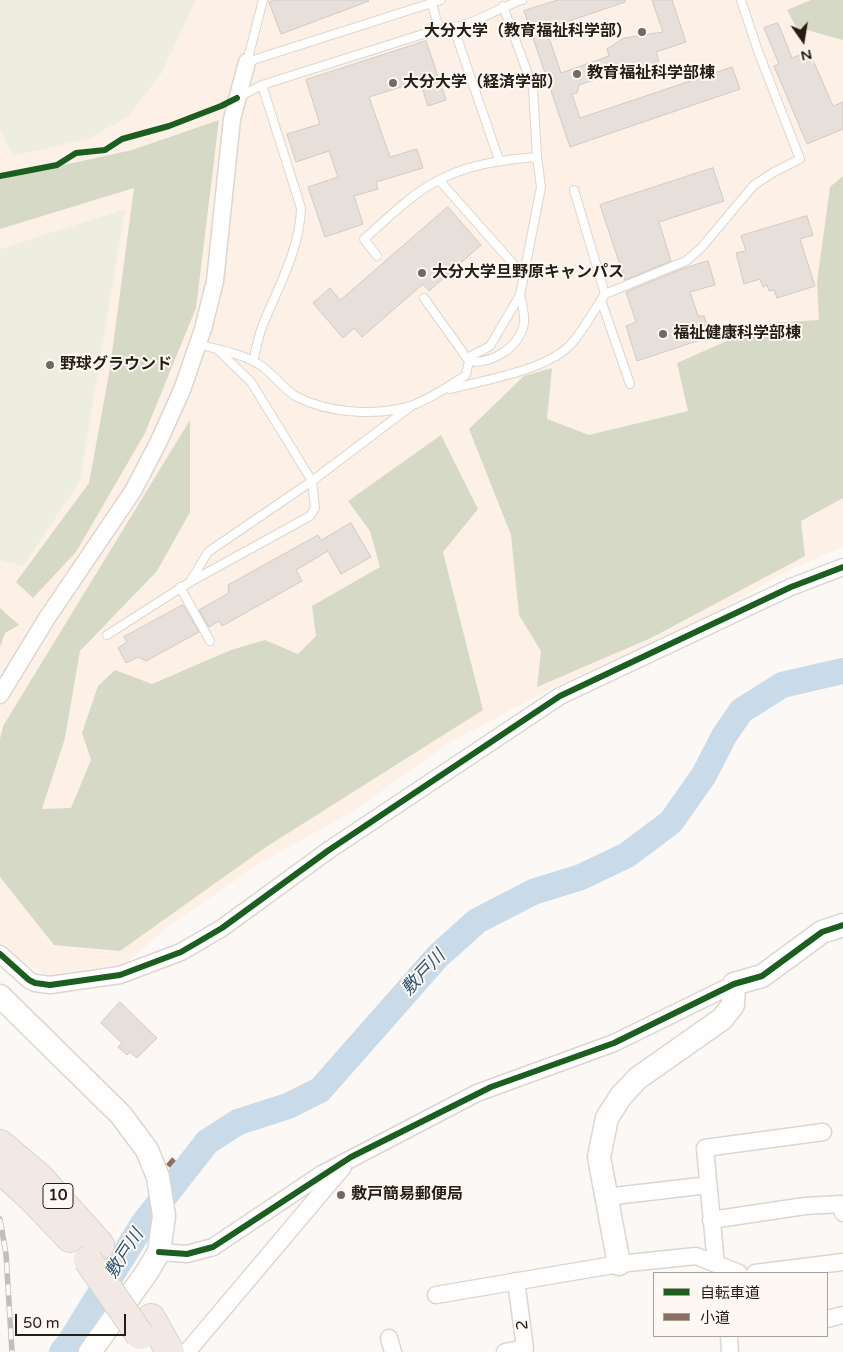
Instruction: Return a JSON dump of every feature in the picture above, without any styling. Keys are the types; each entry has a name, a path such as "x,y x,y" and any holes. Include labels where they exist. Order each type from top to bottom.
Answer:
{"highway":[{"name":"10","path":"7,1162 47,1213 94,1252 116,1298 146,1335 170,1352"}],"street":[{"path":"0,695 47,618 133,491 168,422 198,344 215,281 232,119 247,62"},
{"path":"0,954 29,980 35,983 50,985 120,975 181,952 222,928 329,850 560,696 791,587 843,567"},
{"path":"159,1252 186,1254 213,1247 322,1174 351,1157 491,1087 614,1043 734,984 762,976 822,932 843,925"},
{"path":"619,1264 599,1157 607,1118 621,1096 638,1078 722,1018 733,1005 734,984"},
{"path":"0,996 121,1115 153,1161 161,1189 164,1216 159,1252 90,1352"},
{"path":"713,1266 711,1220 704,1148 823,1132"},
{"path":"187,1352 351,1157"},
{"path":"606,1197 708,1185"},
{"path":"711,1220 805,1206 841,1204 843,1214"},
{"path":"436,1295 619,1264 696,1256 713,1266 735,1272"},
{"path":"762,1272 843,1262"},
{"name":"2","path":"505,1352 525,1348 516,1281"},
{"path":"828,1319 843,1315"},
{"path":"729,1337 730,1352"}],"lane":[{"path":"247,62 263,0"},
{"path":"247,62 441,0"},
{"path":"237,98 262,85 341,62 439,29 454,29 503,6 522,0"},
{"path":"444,390 524,369 556,357 572,344 603,297 686,261 701,248 754,185 800,159 758,51 741,0"},
{"path":"432,3 439,29"},
{"path":"424,298 469,361 480,363 497,357 516,340 524,323 520,295 541,187 537,157 533,88 503,6"},
{"path":"454,29 499,160"},
{"path":"253,361 260,330 296,245 300,228 301,208 262,85"},
{"path":"377,256 364,239 428,186 453,173 499,160 537,157"},
{"path":"439,180 523,276"},
{"path":"574,190 603,297 630,384"},
{"path":"190,582 208,552 312,481 412,406 444,390 466,375 471,356 490,346 520,295"},
{"path":"198,344 253,361 270,372 288,390 311,403 365,413 412,406"},
{"path":"106,635 180,587 310,516 315,508 312,481 251,382 218,350"},
{"path":"180,587 210,641"}],"shaded area":[{"name":"大分大学旦野原キャンパス","path":"0,0 843,0 843,547 793,568 704,619 560,684 449,743 355,810 259,864 169,926 125,964 45,975 0,947"},
{"path":"0,0 196,0 161,74 128,116 90,138 13,156 0,129"},
{"name":"野球グラウンド","path":"125,209 80,481 23,566 0,560 0,249"}],"green space":[{"path":"811,0 843,0 843,40 796,27 787,10"},
{"path":"219,120 196,308 145,433 76,552 33,598 16,582 89,483 110,368 134,188 0,229 0,179 132,150"},
{"path":"843,176 843,498 801,521 805,556 651,638 537,687 541,651 519,615 511,535 469,429 524,376 552,368 547,419 589,435 688,411 677,363 767,323 819,320 817,282 830,187"},
{"path":"190,420 190,512 157,571 80,651 65,738 42,809 71,808 91,760 82,733 98,686 115,670 152,684 231,650 265,640 298,654 316,636 312,606 380,567 370,531 348,501 441,435 478,509 443,552 483,710 266,847 120,951 54,945 0,877 0,739 3,726"},
{"path":"0,608 19,625 5,633 0,647"}],"building":[{"path":"276,0 369,1 281,34 269,2"},
{"name":"教育福祉科学部棟","path":"558,0 625,0 625,2 546,29 561,73 609,56 607,49 624,38 663,32 652,0 672,0 686,42 656,52 659,61 637,74 615,76 615,73 579,85 577,93 572,94 580,118 732,67 740,89 570,147 524,11"},
{"path":"778,23 792,58 809,51 833,106 843,102 843,129 807,144 774,66 779,64 764,28"},
{"path":"426,41 446,100 428,106 420,81 369,97 390,157 417,149 423,168 376,182 378,189 354,196 363,224 325,237 308,187 338,177 329,151 296,162 287,134 320,124 306,80"},
{"path":"713,168 724,201 659,222 671,261 625,280 600,205"},
{"path":"448,207 481,245 429,291 423,284 362,337 354,328 343,338 313,303 330,288 340,300"},
{"path":"807,216 813,235 800,239 815,286 777,298 774,290 769,291 767,285 763,287 760,279 744,284 736,253 746,251 741,236"},
{"path":"708,261 715,285 690,292 698,316 704,316 707,325 697,329 700,340 637,361 626,326 636,322 626,292 682,269"},
{"path":"351,523 371,557 341,574 328,551 296,570 302,581 222,626 219,621 209,627 199,610 229,593 228,585 318,535 321,540"},
{"path":"183,605 199,632 146,661 138,657 126,663 118,648 127,642 124,637"},
{"path":"120,1002 157,1038 137,1058 130,1052 127,1055 118,1047 122,1043 101,1023"}],"waterway":[{"name":"敷戸川","path":"62,1352 143,1224 207,1142 238,1122 288,1106 320,1090 438,956 477,921 533,892 581,877 627,855 671,822 704,775 724,736 741,711 782,685 843,671"}],"railway":[{"path":"0,1219 6,1254 12,1352"}],"marked path":[{"path":"168,1166 174,1159"}],"cycle path":[{"path":"0,176 57,165 76,153 105,150 122,139 169,126 237,98"},
{"path":"0,954 29,980 35,983 50,985 120,975 181,952 222,928 329,850 560,696 791,587 843,567"},
{"path":"159,1252 187,1254 213,1247 351,1157 491,1087 614,1043 734,984 762,976 822,932 843,925"}],"place":[{"name":"大分大学（教育福祉科学部）","path":"642,32"},
{"name":"教育福祉科学部棟","path":"577,74"},
{"name":"大分大学（経済学部）","path":"393,83"},
{"name":"大分大学旦野原キャンパス","path":"422,273"},
{"name":"福祉健康科学部棟","path":"663,334"},
{"name":"野球グラウンド","path":"50,365"},
{"name":"敷戸簡易郵便局","path":"341,1195"}]}
